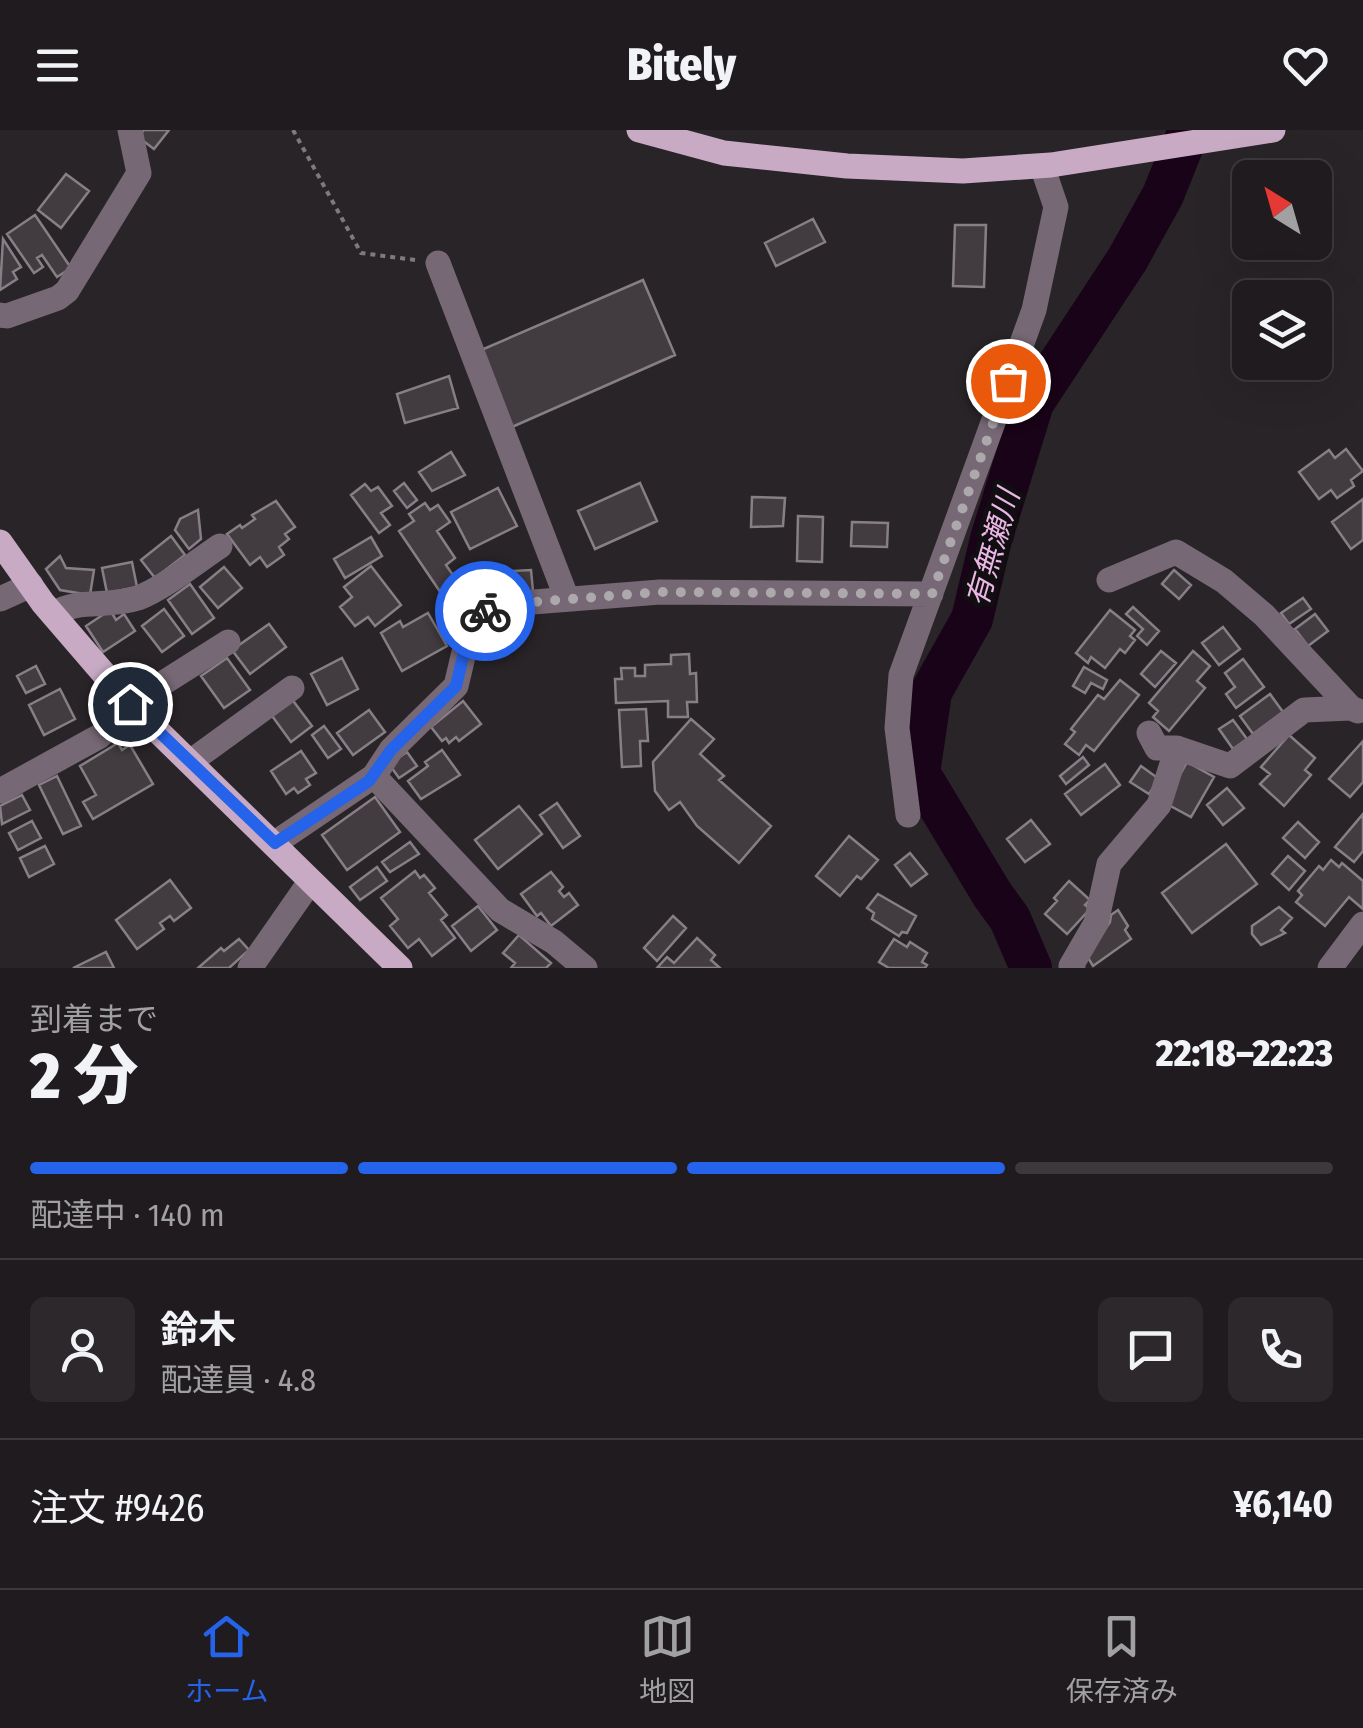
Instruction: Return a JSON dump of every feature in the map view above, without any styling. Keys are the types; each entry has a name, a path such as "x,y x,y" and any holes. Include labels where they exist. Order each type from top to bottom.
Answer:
{"main road":[{"path":"639,130 724,153 847,166 963,171 1047,166 1273,130"},
{"path":"0,542 53,614 130,704 400,968"}],"street":[{"path":"0,315 58,298 67,291 139,173 130,130"},
{"path":"908,814 897,728 901,675 1034,310 1056,207 1047,166"},
{"path":"438,262 568,599"},
{"path":"53,614 68,604 99,606 139,598 220,546"},
{"path":"1109,580 1176,552 1224,581 1264,615 1357,711"},
{"path":"0,599 31,585"},
{"path":"275,843 374,776 391,750 456,686 470,627 495,605 660,592 932,594"},
{"path":"0,790 100,736 130,704 228,642"},
{"path":"190,762 292,688"},
{"path":"1149,733 1157,748 1178,748 1230,766 1304,710 1357,711"},
{"path":"1072,968 1096,922 1108,864 1159,804 1178,748"},
{"path":"374,776 500,910 554,942 584,968"},
{"path":"250,968 310,882"},
{"path":"1330,968 1359,937"}],"path":[{"path":"293,130 361,253 438,262"}],"building":[{"path":"144,130 169,130 154,149 138,137"},
{"path":"66,174 89,191 61,228 38,210"},
{"path":"35,215 71,268 57,277 42,255 37,258 43,267 34,273 7,234"},
{"path":"813,219 825,242 776,266 765,243"},
{"path":"955,225 986,225 984,287 953,286"},
{"path":"3,239 21,267 13,272 17,279 0,290"},
{"path":"643,280 675,355 512,427 479,351"},
{"path":"449,376 458,408 405,423 397,394"},
{"path":"1346,449 1363,471 1351,480 1354,486 1337,498 1331,490 1319,499 1299,472 1329,450 1335,458"},
{"path":"451,452 465,475 432,491 419,472"},
{"path":"404,483 417,500 407,508 394,491"},
{"path":"640,483 657,521 595,549 578,511"},
{"path":"365,484 371,491 378,487 392,506 381,513 390,525 379,533 351,495"},
{"path":"498,488 517,526 470,549 451,512"},
{"path":"752,497 785,498 783,526 751,527"},
{"path":"1363,499 1363,540 1351,549 1332,522"},
{"path":"276,501 295,527 285,534 289,539 279,547 284,555 267,567 260,557 250,565 227,534 240,525 242,528 255,519 252,515"},
{"path":"425,503 430,510 438,505 450,522 437,531 455,558 446,565 459,584 454,588 458,595 447,602 399,531 414,521 409,514"},
{"path":"198,510 201,539 189,549 175,530 180,519"},
{"path":"798,516 823,517 822,562 797,561"},
{"path":"852,522 888,523 887,547 851,546"},
{"path":"171,536 185,555 155,578 141,560"},
{"path":"371,537 382,556 345,578 334,559"},
{"path":"60,556 66,568 94,570 90,595 60,590 46,569"},
{"path":"132,562 137,587 107,593 102,568"},
{"path":"371,566 401,605 375,626 368,617 355,626 340,607 352,597 344,587"},
{"path":"224,567 242,588 218,608 200,587"},
{"path":"531,570 533,591 493,594 491,572"},
{"path":"1174,570 1191,585 1179,599 1162,584"},
{"path":"190,584 214,618 192,634 168,600"},
{"path":"1303,598 1311,609 1289,624 1281,613"},
{"path":"1133,607 1159,631 1147,645 1137,636 1143,629 1126,614"},
{"path":"164,609 184,636 162,652 142,626"},
{"path":"110,610 116,620 124,614 135,631 103,652 86,626"},
{"path":"1110,610 1135,630 1130,636 1135,640 1125,653 1120,649 1105,668 1091,657 1088,663 1076,653"},
{"path":"428,613 447,646 402,671 381,633 400,621 403,627"},
{"path":"1315,614 1328,631 1308,646 1295,629"},
{"path":"269,624 286,647 250,674 232,650"},
{"path":"1223,627 1240,649 1219,665 1202,643"},
{"path":"1161,651 1176,663 1155,687 1141,674"},
{"path":"1193,651 1210,666 1197,681 1205,688 1169,731 1153,717 1158,711 1149,703"},
{"path":"689,654 690,674 696,673 697,702 687,702 688,717 668,717 668,701 616,703 615,679 622,679 621,668 635,668 635,676 645,676 645,665 671,664 671,655"},
{"path":"227,658 250,690 224,708 201,676"},
{"path":"342,658 358,689 327,705 311,674"},
{"path":"1243,659 1264,687 1236,708 1226,694 1235,687 1225,673"},
{"path":"36,666 45,684 26,693 17,676"},
{"path":"1084,667 1107,680 1103,689 1091,683 1085,693 1073,686"},
{"path":"1120,680 1139,695 1094,751 1086,745 1079,755 1065,744 1075,732 1071,729 1098,695 1104,699"},
{"path":"60,689 75,719 44,735 29,705"},
{"path":"1270,694 1283,712 1253,734 1240,716"},
{"path":"291,698 312,726 291,742 270,713"},
{"path":"463,701 481,724 459,741 456,737 449,743 446,738 442,741 431,727"},
{"path":"646,709 648,741 640,741 641,766 622,767 619,710"},
{"path":"369,710 385,732 353,755 337,733"},
{"path":"691,719 714,739 700,754 724,776 719,780 771,826 739,863 697,826 680,802 669,810 655,791 653,762"},
{"path":"1233,720 1247,739 1233,749 1219,729"},
{"path":"324,726 341,749 328,758 312,735"},
{"path":"1289,735 1315,758 1305,770 1311,775 1284,806 1260,784 1270,774 1261,767"},
{"path":"1363,741 1363,782 1350,797 1329,779"},
{"path":"118,743 122,750 130,745 153,784 93,819 83,802 96,795 80,766"},
{"path":"442,750 460,775 421,799 408,781"},
{"path":"301,751 316,773 306,779 310,785 298,793 294,788 286,794 271,771"},
{"path":"407,752 417,766 399,778 389,764"},
{"path":"1083,757 1089,765 1066,784 1060,776"},
{"path":"1187,762 1214,777 1191,817 1165,803"},
{"path":"1105,764 1120,785 1081,815 1065,794"},
{"path":"1141,766 1159,779 1149,794 1130,782"},
{"path":"57,776 81,826 63,834 39,785"},
{"path":"1227,788 1244,808 1223,825 1207,805"},
{"path":"22,795 30,810 2,824 0,806"},
{"path":"375,797 400,832 347,870 322,835"},
{"path":"557,803 580,836 563,848 540,815"},
{"path":"519,806 542,834 498,869 475,840"},
{"path":"1363,814 1363,851 1354,862 1335,847"},
{"path":"1031,820 1050,844 1025,862 1007,839"},
{"path":"32,821 41,838 18,850 9,833"},
{"path":"1298,822 1319,842 1305,858 1283,838"},
{"path":"849,836 878,860 840,896 816,876"},
{"path":"410,842 419,854 390,872 382,862"},
{"path":"1226,844 1257,884 1192,933 1162,893"},
{"path":"45,846 54,864 29,877 20,858"},
{"path":"910,853 927,874 911,886 895,865"},
{"path":"1288,856 1305,871 1289,890 1272,874"},
{"path":"1331,860 1339,867 1342,863 1363,881 1363,909 1349,897 1325,926 1296,902 1302,895 1298,891 1319,866 1323,870"},
{"path":"377,867 387,881 360,900 350,887"},
{"path":"415,871 435,888 429,893 447,915 441,920 455,938 432,956 419,939 408,948 390,926 398,919 381,898"},
{"path":"551,872 563,887 559,891 564,897 569,893 578,905 551,926 541,913 537,916 521,894"},
{"path":"170,880 191,908 174,921 170,916 160,923 164,929 137,949 116,920"},
{"path":"1069,881 1090,900 1085,905 1090,909 1067,934 1045,914"},
{"path":"878,894 916,916 907,933 899,936 872,919 874,913 867,908"},
{"path":"478,906 497,930 471,951 452,926"},
{"path":"1279,907 1292,918 1281,930 1285,933 1261,945 1252,934 1252,926"},
{"path":"1118,910 1131,939 1093,966 1087,956 1111,915"},
{"path":"673,916 686,928 657,961 644,948"},
{"path":"519,935 551,963 546,968 511,968 515,963 503,953"},
{"path":"697,938 715,955 711,960 720,968 657,968 667,957 674,963"},
{"path":"239,939 249,950 229,968 198,968 221,948 224,951"},
{"path":"894,939 907,947 910,942 927,953 922,962 927,965 925,968 889,968 879,962"},
{"path":"106,952 114,968 73,968"}],"waterway":[{"name":"有無瀬川","path":"1031,968 1010,919 919,773 931,692 972,619 991,539 1033,403 1127,260 1163,195 1189,130"}],"way so far":[{"path":"485,611 495,605 660,592 932,594 1008,381"}],"route":[{"path":"130,704 275,843 369,781 391,750 456,686 470,627 485,611"}]}
